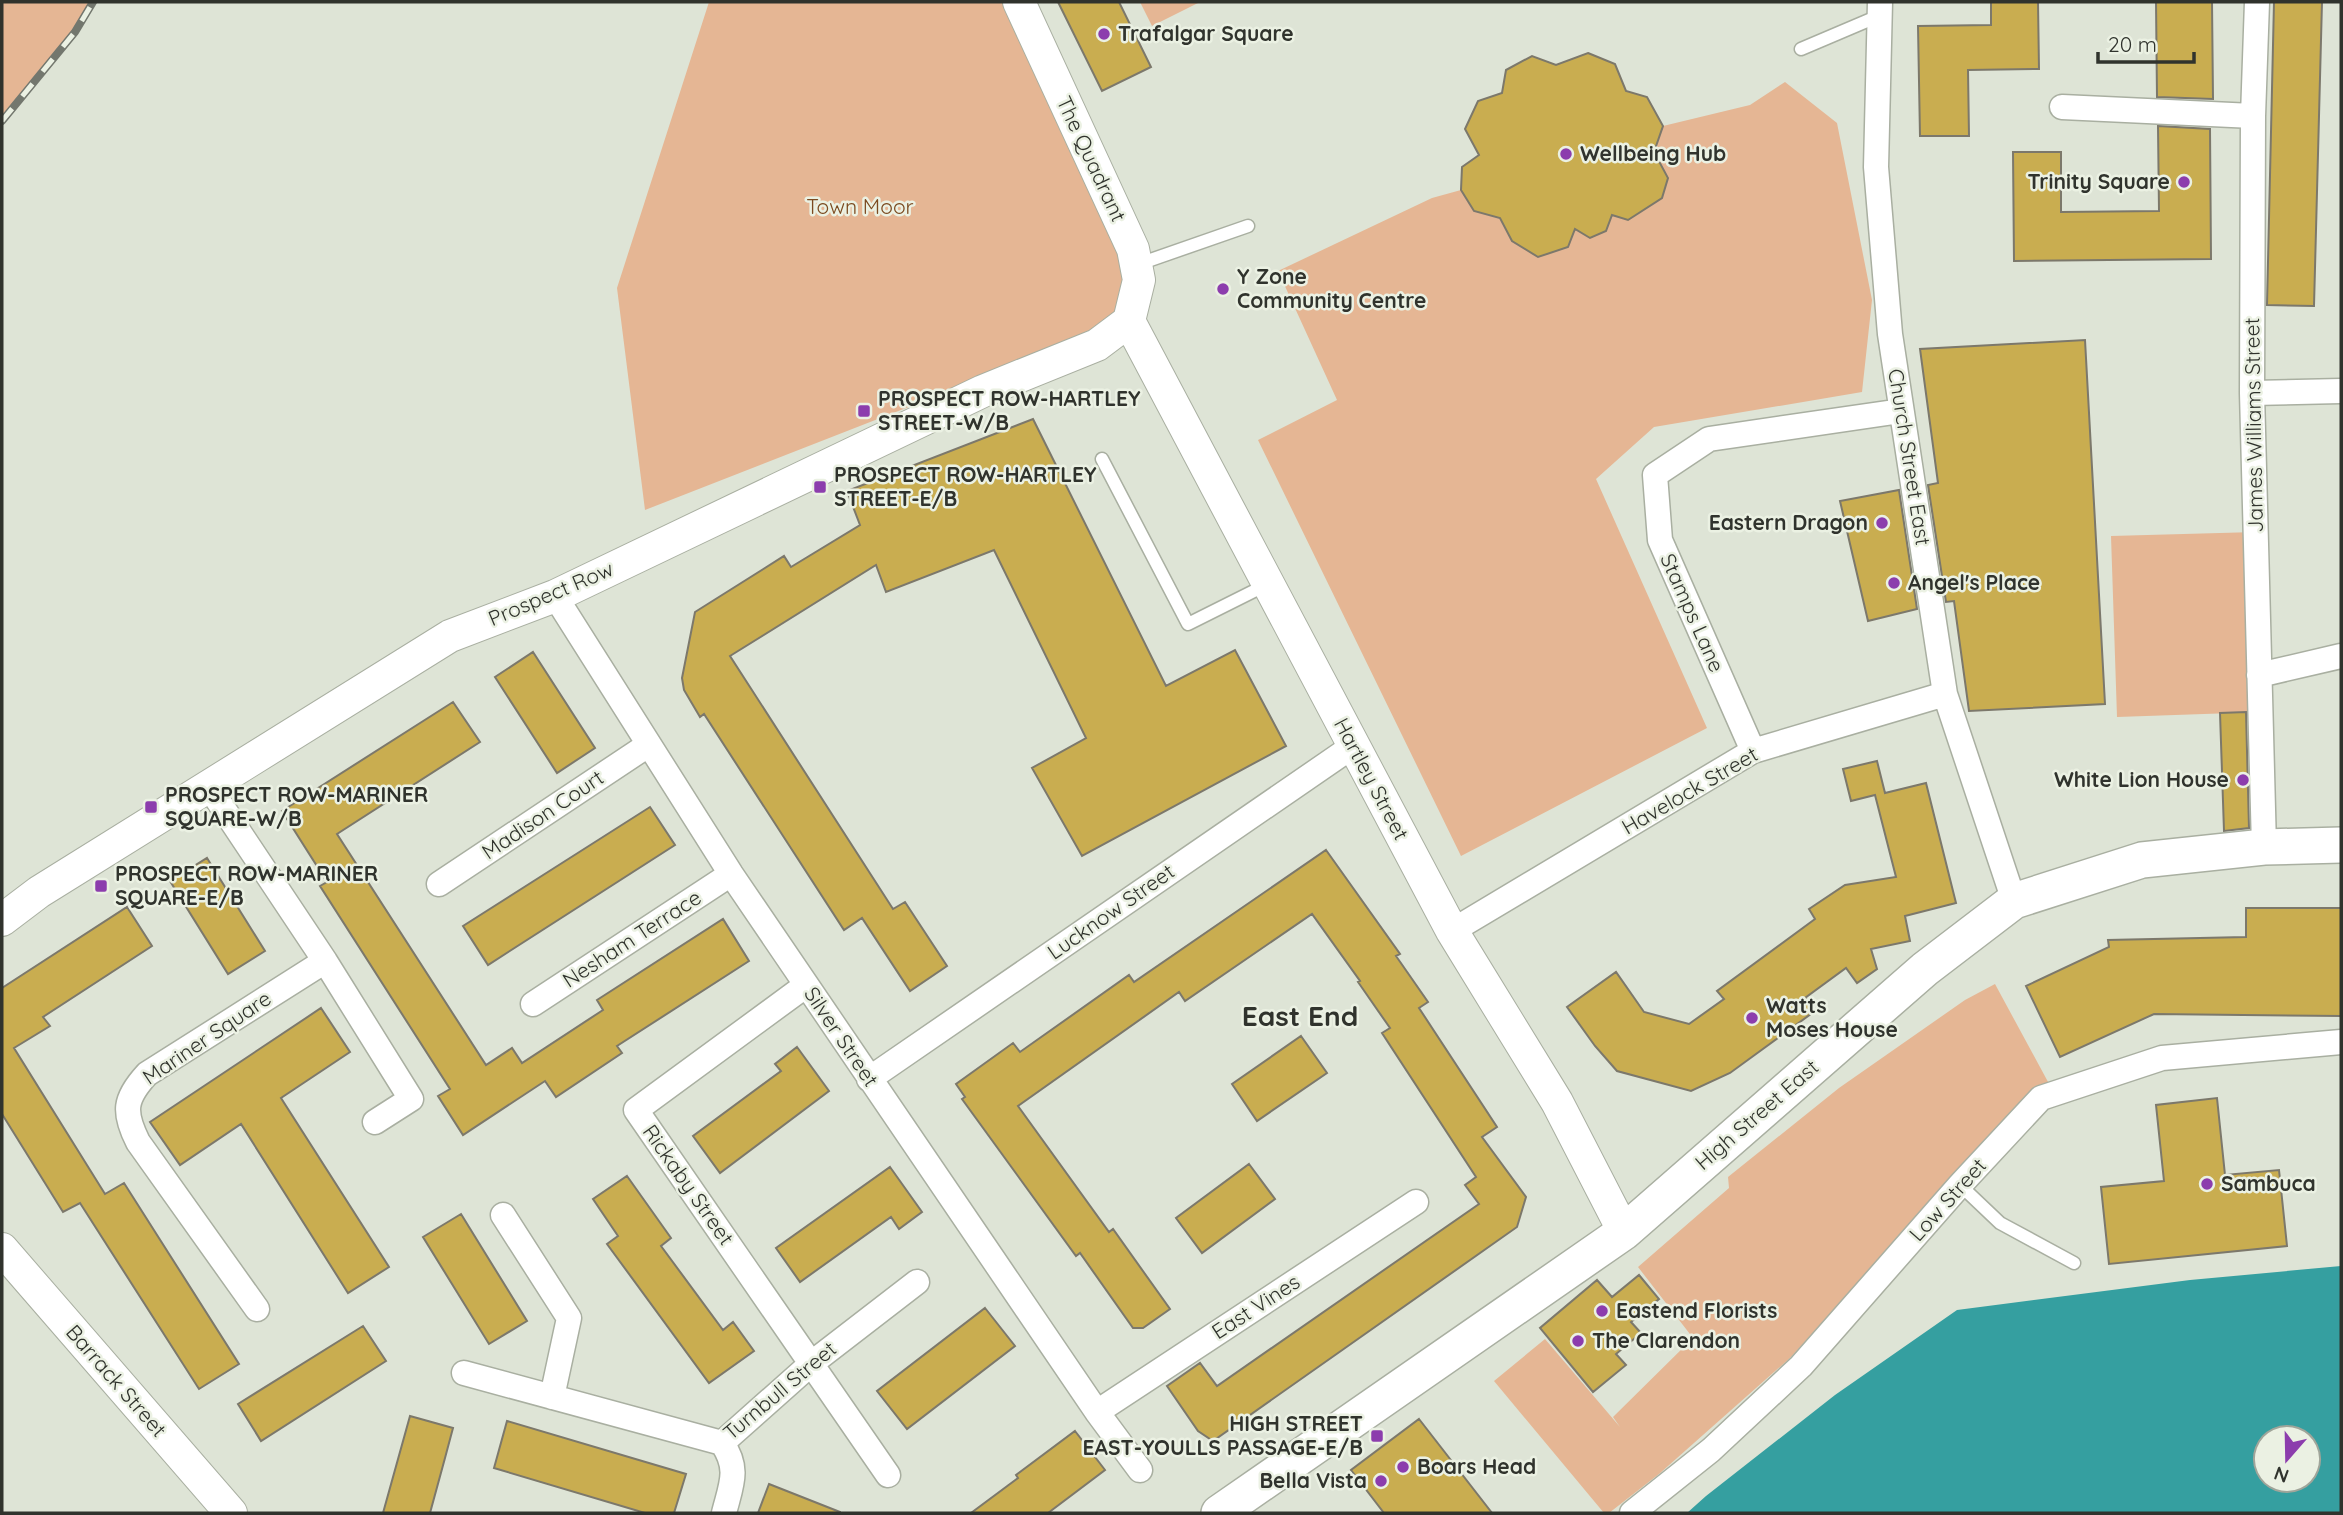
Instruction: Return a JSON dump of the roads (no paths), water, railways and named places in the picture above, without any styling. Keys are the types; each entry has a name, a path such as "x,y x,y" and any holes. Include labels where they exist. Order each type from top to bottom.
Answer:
{"main road":[{"name":"High Street East","path":"1219,1513 1624,1232 1925,968 2014,901 2142,860 2264,847 2341,845"}],"street":[{"name":"The Quadrant","path":"1019,2 1133,248 1139,280 1129,321"},
{"name":"James Williams Street","path":"2257,2 2253,116 2252,393 2264,847"},
{"name":"Church Street East","path":"1881,8 1876,167 1890,334 1901,411 1945,694 2014,901"},
{"path":"2062,107 2253,116"},
{"name":"Hartley Street","path":"1129,321 1452,931 1558,1102 1624,1232"},
{"name":"Prospect Row","path":"2,920 39,892 450,636 555,596 983,391 1097,345 1129,321"},
{"path":"2252,393 2341,391"},
{"name":"Stamps Lane","path":"1753,751 1660,540 1655,475 1709,439 1901,411"},
{"name":"Silver Street","path":"555,596 731,874 1097,1412 1140,1470"},
{"path":"2259,675 2341,656"},
{"name":"Havelock Street","path":"1452,931 1753,751 1945,694"},
{"name":"Madison Court","path":"439,884 648,746"},
{"name":"Lucknow Street","path":"869,1079 1353,746"},
{"path":"208,787 325,961 411,1099 375,1122"},
{"name":"Nesham Terrace","path":"533,1004 731,874"},
{"name":"Mariner Square","path":"257,1309 138,1142 130,1126 126,1107 133,1089 146,1074 325,961"},
{"name":"Rickaby Street","path":"806,986 636,1110 812,1363"},
{"name":"Low Street","path":"1632,1513 1711,1450 1801,1366 2041,1098 2162,1058 2341,1042"},
{"name":"East Vines","path":"1097,1412 1416,1202"},
{"path":"503,1216 569,1318 552,1397"},
{"name":"Barrack Street","path":"2,1249 231,1513"},
{"name":"Turnbull Street","path":"464,1373 722,1443 812,1363 917,1283"},
{"path":"812,1363 888,1475"},
{"path":"722,1443 731,1456 734,1472 724,1513"}],"lane":[{"path":"1801,49 1881,8"},
{"path":"1136,265 1248,226"},
{"path":"1102,459 1188,624 1268,584"},
{"path":"1961,1185 2000,1223 2074,1263"}],"water":[{"path":"2341,1266 2341,1513 1687,1513 1835,1395 1957,1310 2190,1280"}],"railway":[{"path":"2,121 75,32 93,2"}],"place":[{"name":"Trafalgar Square","path":"1104,34"},
{"name":"Wellbeing Hub","path":"1566,154"},
{"name":"Trinity Square","path":"2184,182"},
{"name":"Y Zone Community Centre","path":"1223,289"},
{"name":"PROSPECT ROW-HARTLEY STREET-W/B","path":"864,411"},
{"name":"PROSPECT ROW-HARTLEY STREET-E/B","path":"820,487"},
{"name":"Eastern Dragon","path":"1882,523"},
{"name":"Angel's Place","path":"1894,583"},
{"name":"White Lion House","path":"2243,780"},
{"name":"PROSPECT ROW-MARINER SQUARE-W/B","path":"151,807"},
{"name":"PROSPECT ROW-MARINER SQUARE-E/B","path":"101,886"},
{"name":"Watts Moses House","path":"1752,1018"},
{"name":"Sambuca","path":"2207,1184"},
{"name":"Eastend Florists","path":"1602,1311"},
{"name":"The Clarendon","path":"1578,1341"},
{"name":"HIGH STREET EAST-YOULLS PASSAGE-E/B","path":"1377,1436"},
{"name":"Boars Head","path":"1403,1467"},
{"name":"Bella Vista","path":"1381,1481"}],"district":[{"name":"East End","path":"1300,1016"}],"park label":[{"name":"Town Moor","path":"860,207"}]}
